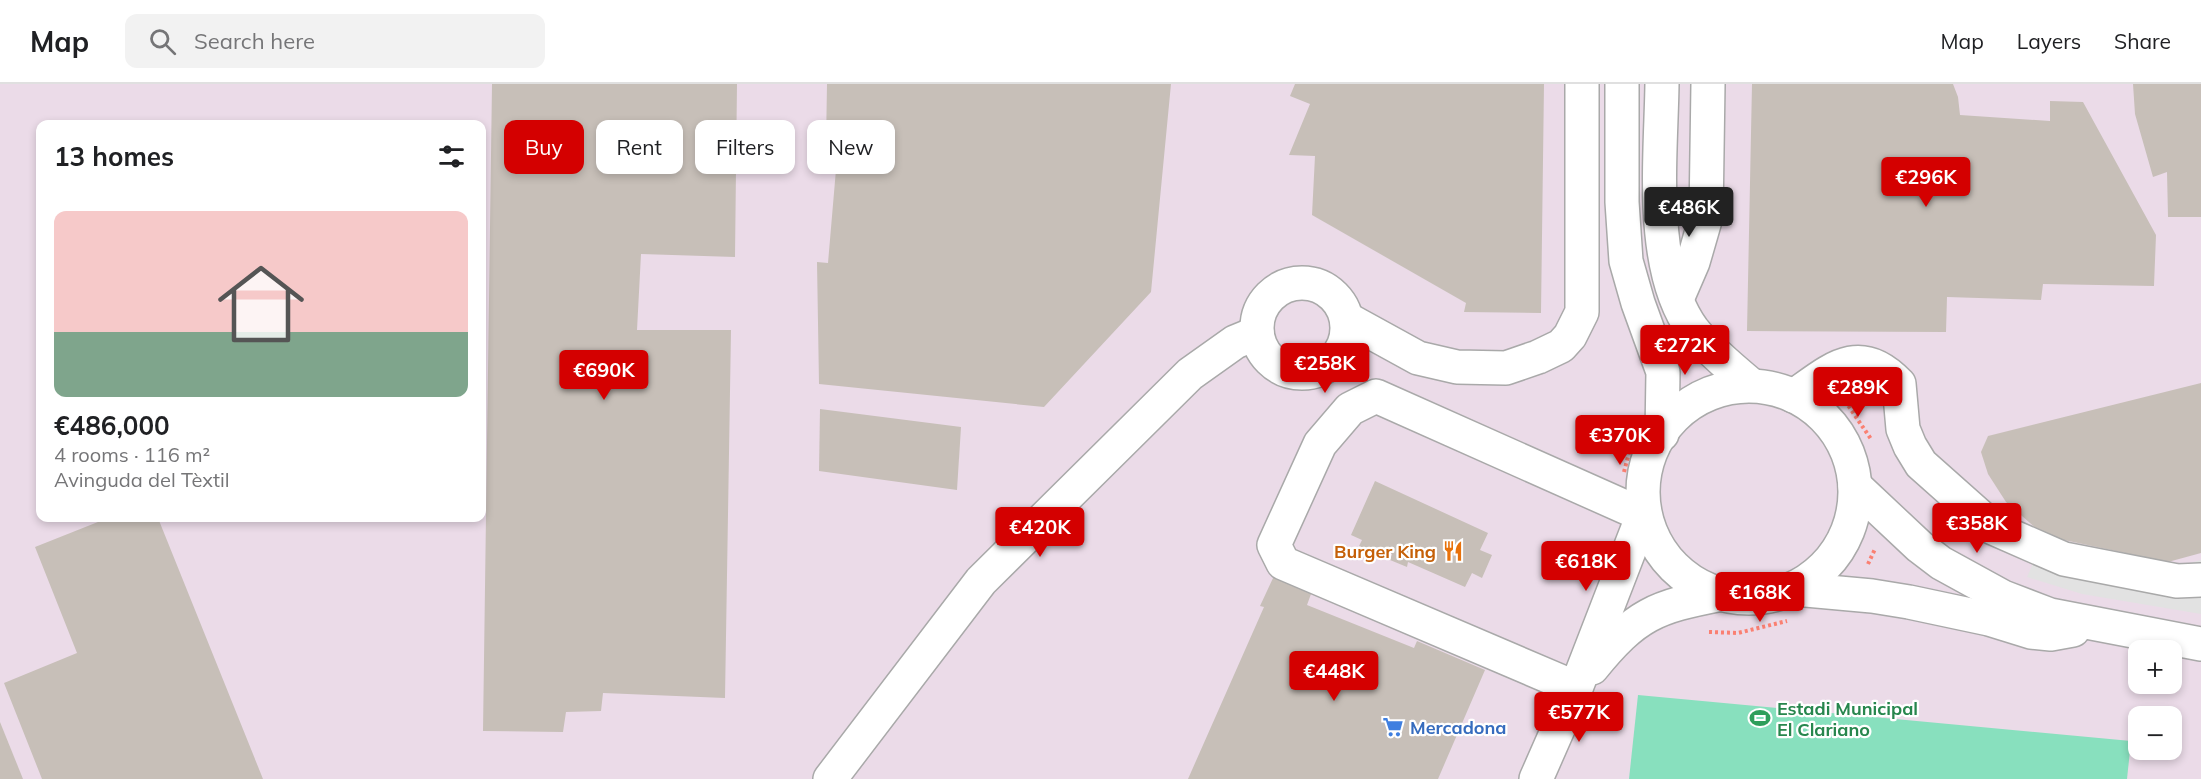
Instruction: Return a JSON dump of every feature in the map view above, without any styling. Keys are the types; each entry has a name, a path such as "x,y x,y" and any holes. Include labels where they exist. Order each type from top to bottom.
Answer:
{"street":[{"path":"1347,319 1418,358 1457,367 1506,368 1561,346 1570,336 1582,312 1582,84"},
{"path":"1536,779 1576,688 1630,509 1643,490 1647,439 1663,372 1638,303 1626,261 1622,202 1622,84"},
{"path":"1662,84 1660,219 1672,288 1693,330 1750,384"},
{"path":"1677,299 1693,262 1706,217 1708,84"},
{"path":"1303,282 1318,285 1331,293 1341,304 1347,319 1347,333 1343,347 1335,359 1323,368 1310,372 1295,373 1281,368 1270,360 1261,347 1257,333 1258,318 1264,304 1274,292 1288,285 1303,282"},
{"path":"830,779 981,581 1190,374 1235,342 1257,333"},
{"path":"1647,439 1694,399 1721,389 1750,384 1807,387 1848,362 1864,363 1878,367 1899,384 1903,429 1921,464 1993,528 2064,560 2177,581 2201,580"},
{"path":"1792,605 1841,548 1853,518 1855,486 1849,459 1836,432 1817,412 1807,387"},
{"path":"1576,688 1283,563 1274,545 1320,444 1350,409 1376,396 1630,509 1670,560 1691,578 1722,594 1742,598 1769,597 1792,605 1840,593 1872,596 1949,609 2031,632 2051,634 2098,626"},
{"path":"1855,486 1920,547 1941,563 2003,597 2050,615 2201,644"},
{"path":"1576,688 1621,634 1643,617 1681,602 1722,594"}],"path":[{"path":"1807,387 1839,394 1873,443"},
{"path":"1630,509 1625,466 1647,439"},
{"path":"1840,593 1870,561 1886,516"},
{"path":"1705,632 1738,633 1792,605"}],"shaded area":[{"path":"0,84 2201,84 2201,779 0,779"},
{"path":"2045,536 2159,571 2201,560 2201,614 2082,594 2027,577"}],"green space":[{"name":"Estadi Municipal El Clariano","path":"1638,695 2128,741 2127,779 1629,779"}],"building":[{"path":"492,84 737,84 737,120 695,120 695,174 736,174 735,257 641,254 637,330 731,330 725,698 603,693 601,711 566,712 563,732 483,731"},
{"path":"827,84 1171,84 1151,292 1044,407 819,384 817,262 828,263 836,174 895,174 895,120 826,120"},
{"path":"1295,84 1544,84 1541,313 1464,312 1466,303 1312,215 1315,156 1289,155 1310,104 1290,96"},
{"path":"1752,84 1953,84 1958,97 1960,115 2050,121 2050,101 2083,102 2156,235 2154,286 2043,284 2041,300 1947,297 1946,332 1747,331"},
{"path":"2133,84 2201,84 2201,217 2168,217 2167,172 2153,177 2135,114"},
{"path":"2201,383 2201,553 2168,562 2045,536 2006,502 1988,474 1981,452 1988,436"},
{"path":"820,409 961,427 957,490 819,471"},
{"path":"1375,481 1488,533 1480,550 1492,555 1482,578 1472,573 1465,587 1408,562 1407,567 1390,560 1392,554 1376,547 1373,552 1359,546 1362,540 1351,535"},
{"path":"98,522 160,522 263,779 42,779 4,683 77,653 35,547"},
{"path":"1274,576 1311,594 1307,605 1414,648 1417,641 1485,670 1438,779 1188,779 1264,607 1260,606"},
{"path":"0,722 23,779 0,779"}],"place":[{"name":"Burger King","path":"1453,551"},
{"name":"Estadi Municipal El Clariano","path":"1760,718"},
{"name":"Mercadona","path":"1393,727"}]}
